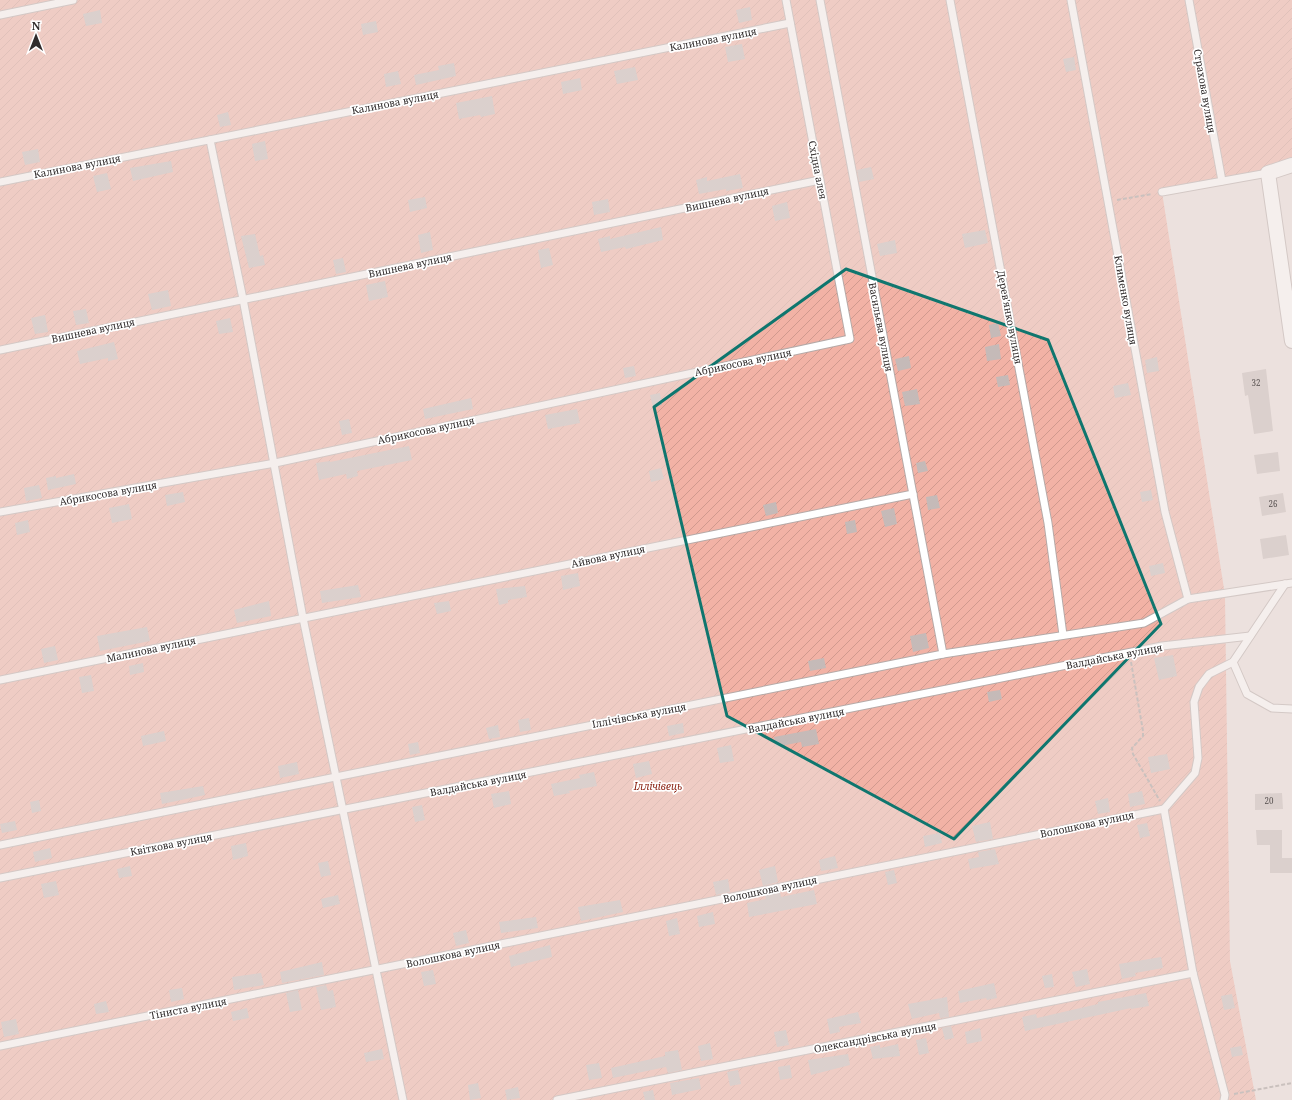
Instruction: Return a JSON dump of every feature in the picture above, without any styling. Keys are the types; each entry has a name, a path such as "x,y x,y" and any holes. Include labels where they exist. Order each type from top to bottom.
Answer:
{"street":[{"path":"1292,165 1268,173 1292,341"}],"lane":[{"path":"0,15 73,0"},
{"name":"Східна алея","path":"786,0 850,339"},
{"name":"Васильєва вулиця","path":"820,0 943,654"},
{"name":"Дерев'янко вулиця","path":"950,0 1048,523 1063,636"},
{"name":"Клименко вулиця","path":"1071,0 1165,512 1188,599"},
{"name":"Страхова вулиця","path":"1188,0 1222,181"},
{"name":"Калинова вулиця","path":"0,182 790,23"},
{"path":"210,140 275,463 303,618 403,1100"},
{"path":"1162,192 1268,173"},
{"name":"Вишнева вулиця","path":"0,350 820,180"},
{"name":"Абрикосова вулиця","path":"0,512 275,463 850,339"},
{"name":"Айвова вулиця","path":"303,618 913,494"},
{"path":"1224,1098 1193,973 1164,809 1195,773 1198,758 1194,702 1199,688 1209,674 1233,662 1289,583"},
{"name":"Іллічівська вулиця","path":"0,844 943,654 1144,623 1188,599 1289,583"},
{"name":"Малинова вулиця","path":"0,680 303,618"},
{"name":"Валдайська вулиця","path":"343,810 1162,646 1250,636"},
{"path":"1233,662 1247,694 1272,708 1292,708"},
{"name":"Волошкова вулиця","path":"376,970 1164,809"},
{"name":"Квіткова вулиця","path":"0,878 343,810"},
{"name":"Тіниста вулиця","path":"0,1046 376,970"},
{"name":"Олександрівська вулиця","path":"557,1100 1193,973"}],"path":[{"path":"1108,202 1162,192"},
{"path":"1130,653 1143,731 1143,736 1132,748 1133,754 1164,809"},
{"path":"1224,1098 1292,1083"}],"highlighted area":[{"path":"846,269 1048,340 1161,624 954,839 727,716 654,407"}],"green space":[{"name":"Іллічівець","path":"0,0 1292,0 1292,165 1162,192 1225,595 1230,961 1256,1100 0,1100"}],"building":[{"path":"750,7 752,20 739,23 736,10"},
{"path":"100,10 102,23 86,26 83,14"},
{"path":"376,21 378,32 363,35 361,24"},
{"path":"742,44 745,59 728,62 725,47"},
{"path":"1074,57 1076,70 1066,72 1063,59"},
{"path":"454,63 456,76 416,85 414,75 439,70 438,66"},
{"path":"635,67 638,80 617,84 614,71"},
{"path":"398,71 401,84 386,87 384,74"},
{"path":"580,78 582,90 563,94 561,82"},
{"path":"492,96 495,114 459,119 456,103"},
{"path":"228,112 231,125 220,127 217,115"},
{"path":"265,141 268,159 255,161 252,144"},
{"path":"38,149 40,162 25,165 22,152"},
{"path":"171,161 173,172 133,181 130,168"},
{"path":"871,167 874,179 859,182 857,170"},
{"path":"107,173 111,189 97,192 93,176"},
{"path":"740,174 743,188 726,191 726,189 699,194 696,180 707,177 707,181"},
{"path":"425,197 427,208 410,212 408,200"},
{"path":"608,199 610,212 594,215 592,202"},
{"path":"787,202 790,218 775,221 772,206"},
{"path":"661,227 663,240 626,249 625,247 601,252 598,239 610,236 610,239"},
{"path":"985,230 988,243 965,248 962,234"},
{"path":"430,232 433,250 421,253 418,235"},
{"path":"255,234 260,256 263,255 265,265 249,268 241,236"},
{"path":"895,240 897,253 880,256 877,244"},
{"path":"549,248 553,265 541,268 538,250"},
{"path":"343,258 346,272 336,274 333,260"},
{"path":"385,281 388,297 369,301 366,285"},
{"path":"168,290 171,306 152,310 148,294"},
{"path":"86,309 89,323 76,325 73,311"},
{"path":"45,315 48,332 35,334 31,318"},
{"path":"230,318 233,332 219,334 216,321"},
{"path":"998,323 1001,336 991,338 989,325"},
{"path":"114,342 118,359 108,361 108,358 80,364 77,351"},
{"path":"999,344 1001,359 987,361 985,347"},
{"path":"909,356 911,368 898,371 895,359"},
{"path":"1157,357 1159,371 1147,373 1145,360"},
{"path":"634,366 636,376 625,378 623,368"},
{"path":"1266,369 1273,431 1254,434 1248,395 1245,396 1242,373"},
{"path":"1008,375 1010,385 998,387 996,377"},
{"path":"1128,383 1131,395 1115,398 1113,386"},
{"path":"917,389 920,404 905,406 902,392"},
{"path":"660,393 662,405 653,407 650,395"},
{"path":"471,398 473,409 425,419 423,409"},
{"path":"577,409 580,423 548,429 545,415"},
{"path":"349,419 352,433 342,435 339,421"},
{"path":"409,446 412,460 357,471 358,476 347,479 346,474 319,480 316,463 330,462"},
{"path":"1278,452 1280,471 1257,474 1254,455"},
{"path":"925,461 928,471 918,473 916,463"},
{"path":"661,468 664,479 651,482 649,471"},
{"path":"74,474 76,484 48,490 46,478 56,476 56,478"},
{"path":"39,485 42,498 26,501 24,488"},
{"path":"1151,490 1153,500 1142,502 1140,492"},
{"path":"183,492 185,502 167,506 165,495"},
{"path":"1283,493 1286,512 1262,516 1259,497"},
{"path":"937,495 940,508 928,510 926,497"},
{"path":"776,502 778,513 766,516 763,505"},
{"path":"129,504 132,519 112,523 109,508"},
{"path":"894,508 897,524 885,527 881,511"},
{"path":"28,520 30,532 17,535 15,523"},
{"path":"855,520 857,532 847,534 845,522"},
{"path":"1286,535 1289,555 1263,559 1260,539"},
{"path":"1163,563 1165,573 1151,576 1149,566"},
{"path":"578,573 580,586 563,590 561,576"},
{"path":"358,585 361,597 322,603 320,591"},
{"path":"525,586 527,597 508,600 508,603 499,605 496,589"},
{"path":"269,601 271,616 237,623 234,610"},
{"path":"449,601 451,611 437,614 434,603"},
{"path":"147,627 150,641 100,651 97,636"},
{"path":"926,633 929,648 913,652 910,636"},
{"path":"55,646 58,660 44,663 41,649"},
{"path":"1173,655 1177,676 1159,680 1154,658"},
{"path":"824,658 826,668 810,671 808,661"},
{"path":"143,663 144,672 130,675 129,666"},
{"path":"91,675 94,691 82,693 79,677"},
{"path":"1000,690 1002,699 989,702 987,692"},
{"path":"529,718 531,730 520,732 518,720"},
{"path":"683,723 684,733 669,736 667,726"},
{"path":"498,725 500,737 489,739 486,728"},
{"path":"816,729 819,744 802,747 801,742 776,747 774,737"},
{"path":"164,731 166,741 143,746 141,736"},
{"path":"418,742 420,753 410,755 408,744"},
{"path":"731,745 734,761 720,763 717,748"},
{"path":"1167,754 1170,769 1151,773 1148,757"},
{"path":"649,761 652,774 636,778 633,764"},
{"path":"297,762 299,774 280,778 278,766"},
{"path":"594,772 597,786 569,791 570,793 554,796 551,784 580,778 579,775"},
{"path":"203,786 205,795 162,804 160,793"},
{"path":"509,791 511,804 494,808 491,794"},
{"path":"1142,791 1145,804 1130,807 1128,794"},
{"path":"1282,793 1283,809 1255,810 1255,794"},
{"path":"1108,798 1110,812 1098,814 1095,801"},
{"path":"39,800 41,811 32,813 30,802"},
{"path":"422,805 425,820 415,822 412,807"},
{"path":"15,821 17,830 2,833 0,824"},
{"path":"990,822 993,839 976,842 972,826"},
{"path":"1147,823 1150,836 1140,838 1137,825"},
{"path":"1256,830 1282,830 1282,858 1292,858 1292,873 1270,873 1270,845 1257,845"},
{"path":"940,833 942,843 925,847 923,836"},
{"path":"246,843 248,856 233,860 231,846"},
{"path":"50,848 52,858 35,862 33,852"},
{"path":"995,849 999,864 970,869 968,859 979,857 978,852"},
{"path":"835,856 838,868 821,871 819,860"},
{"path":"328,861 331,875 321,877 318,863"},
{"path":"130,866 132,876 119,878 117,869"},
{"path":"775,866 778,882 763,886 759,870"},
{"path":"894,870 897,883 888,885 885,872"},
{"path":"728,879 730,892 716,895 713,882"},
{"path":"56,881 59,895 44,898 41,884"},
{"path":"814,890 817,904 749,917 747,903 766,899 765,895 780,892 781,897"},
{"path":"338,895 340,904 323,908 321,899"},
{"path":"620,900 623,912 581,921 578,907"},
{"path":"713,912 715,924 699,927 697,916"},
{"path":"536,917 538,928 501,933 499,922"},
{"path":"677,918 680,934 669,936 666,921"},
{"path":"466,930 469,943 456,946 453,933"},
{"path":"550,945 552,957 511,967 509,956"},
{"path":"1161,957 1163,968 1135,973 1136,976 1122,979 1119,964"},
{"path":"322,962 324,975 282,983 280,972"},
{"path":"1087,969 1090,984 1076,987 1072,972"},
{"path":"433,970 436,984 424,986 421,972"},
{"path":"261,973 264,985 234,990 232,977"},
{"path":"1052,974 1054,987 1045,988 1042,976"},
{"path":"994,983 997,998 987,1000 986,998 960,1003 958,991"},
{"path":"326,985 328,991 333,990 336,1007 321,1010 316,987"},
{"path":"182,988 184,999 171,1002 169,990"},
{"path":"298,990 302,1010 290,1012 286,993"},
{"path":"1146,993 1149,1006 1131,1008 1025,1031 1022,1017 1036,1014 1037,1018 1098,1004 1098,1002"},
{"path":"1232,994 1235,1008 1224,1010 1221,996"},
{"path":"947,997 949,1017 940,1018 939,1013 912,1019 908,1004"},
{"path":"106,1001 109,1012 96,1014 94,1004"},
{"path":"247,1008 249,1018 233,1021 231,1012"},
{"path":"858,1012 861,1023 839,1027 840,1032 830,1034 827,1019"},
{"path":"16,1019 19,1034 4,1037 1,1022"},
{"path":"951,1026 954,1038 945,1040 942,1028"},
{"path":"980,1028 982,1041 967,1044 965,1032"},
{"path":"786,1030 789,1045 777,1047 774,1032"},
{"path":"926,1038 929,1053 919,1055 916,1040"},
{"path":"710,1043 713,1059 701,1061 698,1046"},
{"path":"898,1044 900,1056 873,1059 870,1047 880,1045 880,1048"},
{"path":"1241,1046 1243,1055 1232,1057 1230,1048"},
{"path":"382,1049 384,1059 366,1062 364,1053"},
{"path":"678,1050 682,1070 668,1073 666,1067 613,1078 611,1068 665,1056 665,1052"},
{"path":"848,1054 850,1065 811,1075 808,1060"},
{"path":"599,1063 602,1078 589,1080 586,1065"},
{"path":"790,1065 792,1078 780,1080 778,1067"},
{"path":"738,1070 741,1084 730,1086 727,1072"},
{"path":"699,1078 701,1089 672,1095 670,1083"},
{"path":"478,1083 481,1098 470,1100 468,1085"},
{"path":"518,1087 520,1098 507,1100 505,1090"},
{"path":"653,1090 655,1100 645,1100 643,1092"}]}
